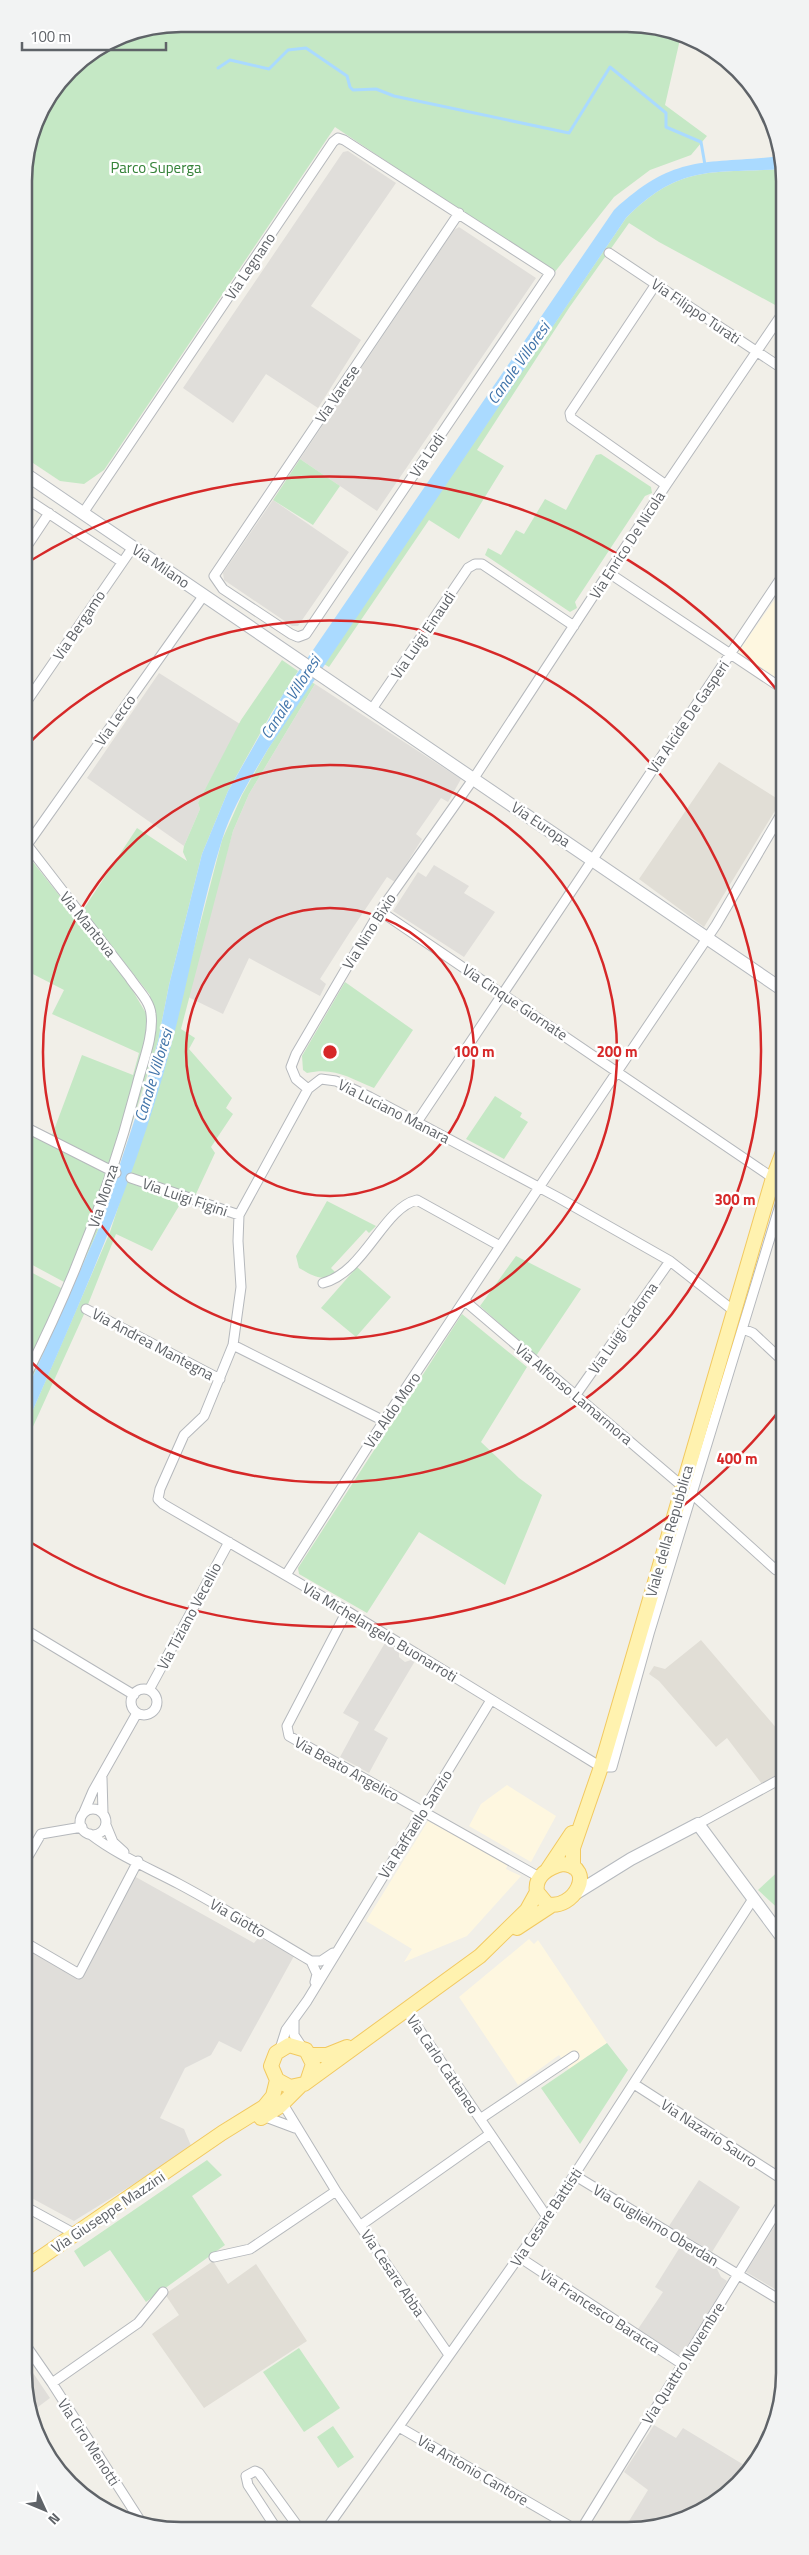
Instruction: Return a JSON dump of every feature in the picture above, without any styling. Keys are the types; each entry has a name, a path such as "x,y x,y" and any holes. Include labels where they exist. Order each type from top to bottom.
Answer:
{"main road":[{"name":"Viale della Repubblica","path":"575,1869 573,1848 601,1767 687,1490 734,1311 776,1171"},
{"name":"Viale della Repubblica","path":"543,1874 564,1846 584,1812"},
{"path":"560,1864 575,1869 580,1882 573,1895 561,1903 552,1905 543,1902 536,1892 543,1874 560,1864"},
{"name":"Via Giuseppe Mazzini","path":"190,2156 283,2104 305,2082 463,1969 499,1939 527,1910 536,1892"},
{"name":"Via Giuseppe Mazzini","path":"499,1939 552,1905"},
{"name":"Via Giuseppe Mazzini","path":"306,2051 334,2053 368,2037"},
{"path":"291,2045 306,2051 313,2066 305,2082 287,2086 277,2080 273,2073 272,2064 274,2056 280,2049 291,2045"},
{"name":"Via Giuseppe Mazzini","path":"32,2264 222,2133 264,2107 273,2096 277,2080"}],"street":[{"name":"Via Legnano","path":"83,513 338,138 459,212"},
{"name":"Via Lodi","path":"214,576 223,589 291,634 298,637 306,634 550,273 459,212"},
{"name":"Via Varese","path":"214,576 459,212"},
{"name":"Via Filippo Turati","path":"609,253 776,365"},
{"path":"656,284 570,413 571,418 666,485"},
{"name":"Via Enrico De Nicola","path":"474,778 666,485 758,353 776,324"},
{"name":"Via Milano","path":"33,479 299,660"},
{"name":"Via Milano","path":"33,502 122,562"},
{"path":"33,536 48,513"},
{"name":"Via Bergamo","path":"33,693 133,547"},
{"name":"Via Luigi Einaudi","path":"372,709 468,568 475,564 482,564 574,626"},
{"path":"609,573 776,683"},
{"name":"Via Alcide De Gasperi","path":"417,1122 776,585"},
{"name":"Via Lecco","path":"33,835 204,595"},
{"name":"Via Europa","path":"299,660 776,985"},
{"name":"Via Nino Bixio","path":"308,1089 296,1079 291,1067 296,1054 380,911 474,778"},
{"name":"Via Aldo Moro","path":"286,1575 384,1421 616,1070 707,938 776,823"},
{"name":"Via Mantova","path":"33,853 110,951 149,1007"},
{"name":"Via Cinque Giornate","path":"380,911 773,1178"},
{"name":"Via Monza","path":"32,1363 86,1246 114,1172 151,1024 149,1007"},
{"name":"Via Luciano Manara","path":"308,1089 314,1082 329,1078 417,1122 539,1187 670,1261 734,1311"},
{"path":"220,1379 233,1344 242,1287 238,1241 239,1215 308,1089"},
{"path":"33,1131 114,1172"},
{"name":"Via Luigi Figini","path":"130,1178 239,1215"},
{"path":"323,1283 342,1275 402,1206 417,1200 500,1246"},
{"name":"Viale della Repubblica","path":"687,1490 743,1329 776,1219"},
{"name":"Via Luigi Cadorna","path":"575,1396 670,1261"},
{"name":"Via Alfonso Lamarmora","path":"465,1301 687,1490 776,1570"},
{"name":"Via Andrea Mantegna","path":"86,1309 220,1379"},
{"path":"743,1329 753,1333 776,1355"},
{"path":"233,1344 384,1421"},
{"name":"Via Michelangelo Buonarroti","path":"220,1379 204,1416 184,1435 160,1489 158,1499 163,1504 286,1575 601,1767"},
{"name":"Via Tiziano Vecellio","path":"149,1690 229,1542"},
{"name":"Via Beato Angelico","path":"347,1612 287,1726 287,1733 291,1738 422,1811 543,1874"},
{"path":"32,1634 134,1695"},
{"path":"140,1690 149,1690 156,1698 156,1708 147,1715 137,1713 132,1707 134,1695 140,1690"},
{"name":"Via Raffaello Sanzio","path":"280,2049 286,2030 313,1990 491,1700"},
{"path":"102,1776 103,1813 106,1824 98,1834 90,1834 82,1827 80,1819 93,1791 137,1713"},
{"path":"573,1895 628,1861 776,1781"},
{"path":"84,1812 92,1809 103,1813"},
{"name":"Via Giotto","path":"106,1824 113,1842 134,1859 311,1961"},
{"path":"698,1824 776,1929"},
{"path":"32,1849 41,1834 82,1827"},
{"name":"Via Giotto","path":"90,1834 120,1854 134,1859"},
{"path":"32,1946 79,1974 134,1859"},
{"path":"575,1869 595,1874 628,1861"},
{"name":"Via Cesare Battisti","path":"331,2522 547,2217 754,1899"},
{"name":"Via Raffaello Sanzio","path":"311,1961 326,1959 338,1948"},
{"path":"311,1961 317,1974 313,1990"},
{"name":"Via Carlo Cattaneo","path":"406,2010 547,2217"},
{"path":"295,2017 293,2032 306,2051"},
{"name":"Via Carlo Cattaneo","path":"480,2118 574,2056"},
{"name":"Via Nazario Sauro","path":"634,2084 776,2175"},
{"name":"Via Cesare Abba","path":"283,2104 336,2191 450,2356"},
{"path":"264,2116 296,2128"},
{"path":"361,2225 490,2134"},
{"name":"Via Guglielmo Oberdan","path":"574,2175 776,2298"},
{"path":"214,2256 250,2249 336,2191"},
{"path":"32,2210 75,2234"},
{"name":"Via Quattro Novembre","path":"586,2522 776,2213"},
{"name":"Via Francesco Baracca","path":"519,2257 682,2364"},
{"name":"Via Ciro Menotti","path":"52,2383 138,2323 163,2292"},
{"name":"Via Ciro Menotti","path":"32,2355 52,2383 137,2516"},
{"name":"Via Antonio Cantore","path":"399,2427 563,2522"},
{"path":"272,2522 248,2485 246,2476 255,2471 259,2473 295,2522"}],"shaded area":[{"path":"348,151 396,183 311,306 361,340 318,408 266,374 233,423 183,388 343,152"},
{"path":"459,227 536,278 377,511 300,459 454,230"},
{"path":"273,500 349,552 298,626 292,626 224,580 223,573"},
{"path":"776,598 776,677 738,652"},
{"path":"159,673 240,724 198,803 200,809 184,846 87,778"},
{"path":"315,684 461,779 448,802 441,798 416,834 422,839 395,882 387,877 350,932 320,979 326,984 320,996 249,958 223,1014 188,997 213,901 233,831 249,794"},
{"path":"719,762 776,798 776,809 704,927 639,879"},
{"path":"434,865 469,886 464,893 495,912 464,957 393,911 418,872 426,877"},
{"path":"701,1640 776,1728 776,1775 762,1784 727,1738 716,1747 659,1681 649,1674 654,1666 665,1669"},
{"path":"385,1643 399,1651 399,1657 405,1662 415,1661 374,1730 388,1738 369,1773 340,1757 359,1722 343,1713"},
{"path":"507,1785 556,1816 531,1862 469,1826 481,1804"},
{"path":"428,1821 508,1864 506,1869 521,1876 467,1936 404,1962 412,1949 366,1921"},
{"path":"134,1876 254,1943 259,1937 294,1956 241,2052 219,2041 211,2055 185,2068 160,2118 184,2129 192,2148 74,2221 32,2198 32,1952 81,1978"},
{"path":"529,1939 534,1944 538,1940 607,2043 569,2069 559,2055 518,2085 459,1997"},
{"path":"699,2180 740,2207 712,2252 669,2226"},
{"path":"776,2224 776,2290 746,2272"},
{"path":"680,2247 717,2269 721,2277 727,2281 684,2354 678,2355 638,2329 663,2292 655,2287"},
{"path":"213,2261 228,2284 256,2264 307,2341 204,2408 152,2334 179,2315 165,2294"},
{"path":"32,2371 50,2398 36,2408"},
{"path":"654,2425 676,2438 683,2428 745,2466 733,2479 702,2503 676,2515 657,2520 637,2522 629,2521 648,2490 624,2472"}],"green space":[{"name":"Parco Superga","path":"628,32 657,35 680,42 665,105 707,136 691,155 650,170 614,197 554,273 335,127 104,470 84,484 60,481 33,463 33,172 35,152 48,115 69,83 83,69 107,52 133,40 152,35 172,33"},
{"path":"776,169 776,305 659,242 629,223 569,308 477,450 504,466 459,539 429,520 329,667 324,664 626,218 646,200 664,188 681,180 716,172"},
{"path":"601,454 651,487 652,493 645,496 575,602 577,608 570,612 485,555 488,548 501,555 516,530 524,534 545,499 566,510 596,455"},
{"path":"300,459 340,486 313,525 273,500"},
{"path":"282,660 298,671 272,712 228,791 202,854 169,985 158,1041 99,1228 32,1378 33,1273 61,1288 64,1282 33,1265 33,1133 51,1138 82,1055 133,1075 139,1053 52,1014 64,990 33,974 33,862 127,981 147,1015 150,995 83,910 137,828 187,861 183,852 184,846 200,809 198,803 241,720"},
{"path":"311,682 315,684 249,794 233,831 181,1029 195,1038 189,1049 232,1098 226,1108 233,1114 211,1147 215,1153 195,1196 138,1175 136,1185 182,1201 152,1251 116,1234 85,1312 32,1428 32,1411 110,1232 172,1042 184,986 222,840 242,795 268,749"},
{"path":"345,982 413,1030 374,1088 342,1074 326,1071 307,1073 303,1070 302,1056"},
{"path":"495,1096 522,1113 520,1117 528,1122 504,1159 466,1139"},
{"path":"327,1201 376,1226 369,1233 366,1230 331,1268 336,1273 322,1278 299,1268 296,1256"},
{"path":"516,1256 581,1289 536,1356 480,1306"},
{"path":"357,1267 391,1297 356,1337 321,1308"},
{"path":"462,1314 527,1367 481,1442 519,1478 542,1495 505,1585 419,1532 367,1613 299,1574 298,1568"},
{"path":"776,1873 776,1907 758,1890"},
{"path":"607,2043 628,2070 580,2144 541,2088"},
{"path":"207,2160 222,2175 192,2196 225,2245 146,2302 110,2250 84,2267 74,2251"},
{"path":"299,2348 340,2408 304,2432 263,2372"},
{"path":"333,2426 354,2457 338,2468 317,2437"}],"water":[{"name":"Canale Villoresi","path":"774,157 776,169 716,172 681,180 646,200 626,218 268,749 236,805 222,840 208,890 172,1042 143,1140 107,1237 32,1411 32,1378 99,1228 146,1085 202,854 228,791 285,691 614,210 636,191 656,178 675,170 712,162"}],"waterway":[{"path":"218,68 230,60 269,69 288,50 306,48 347,76 350,87 353,90 376,89 394,96 569,133 610,67 666,113 666,127 701,142 705,165"}]}
